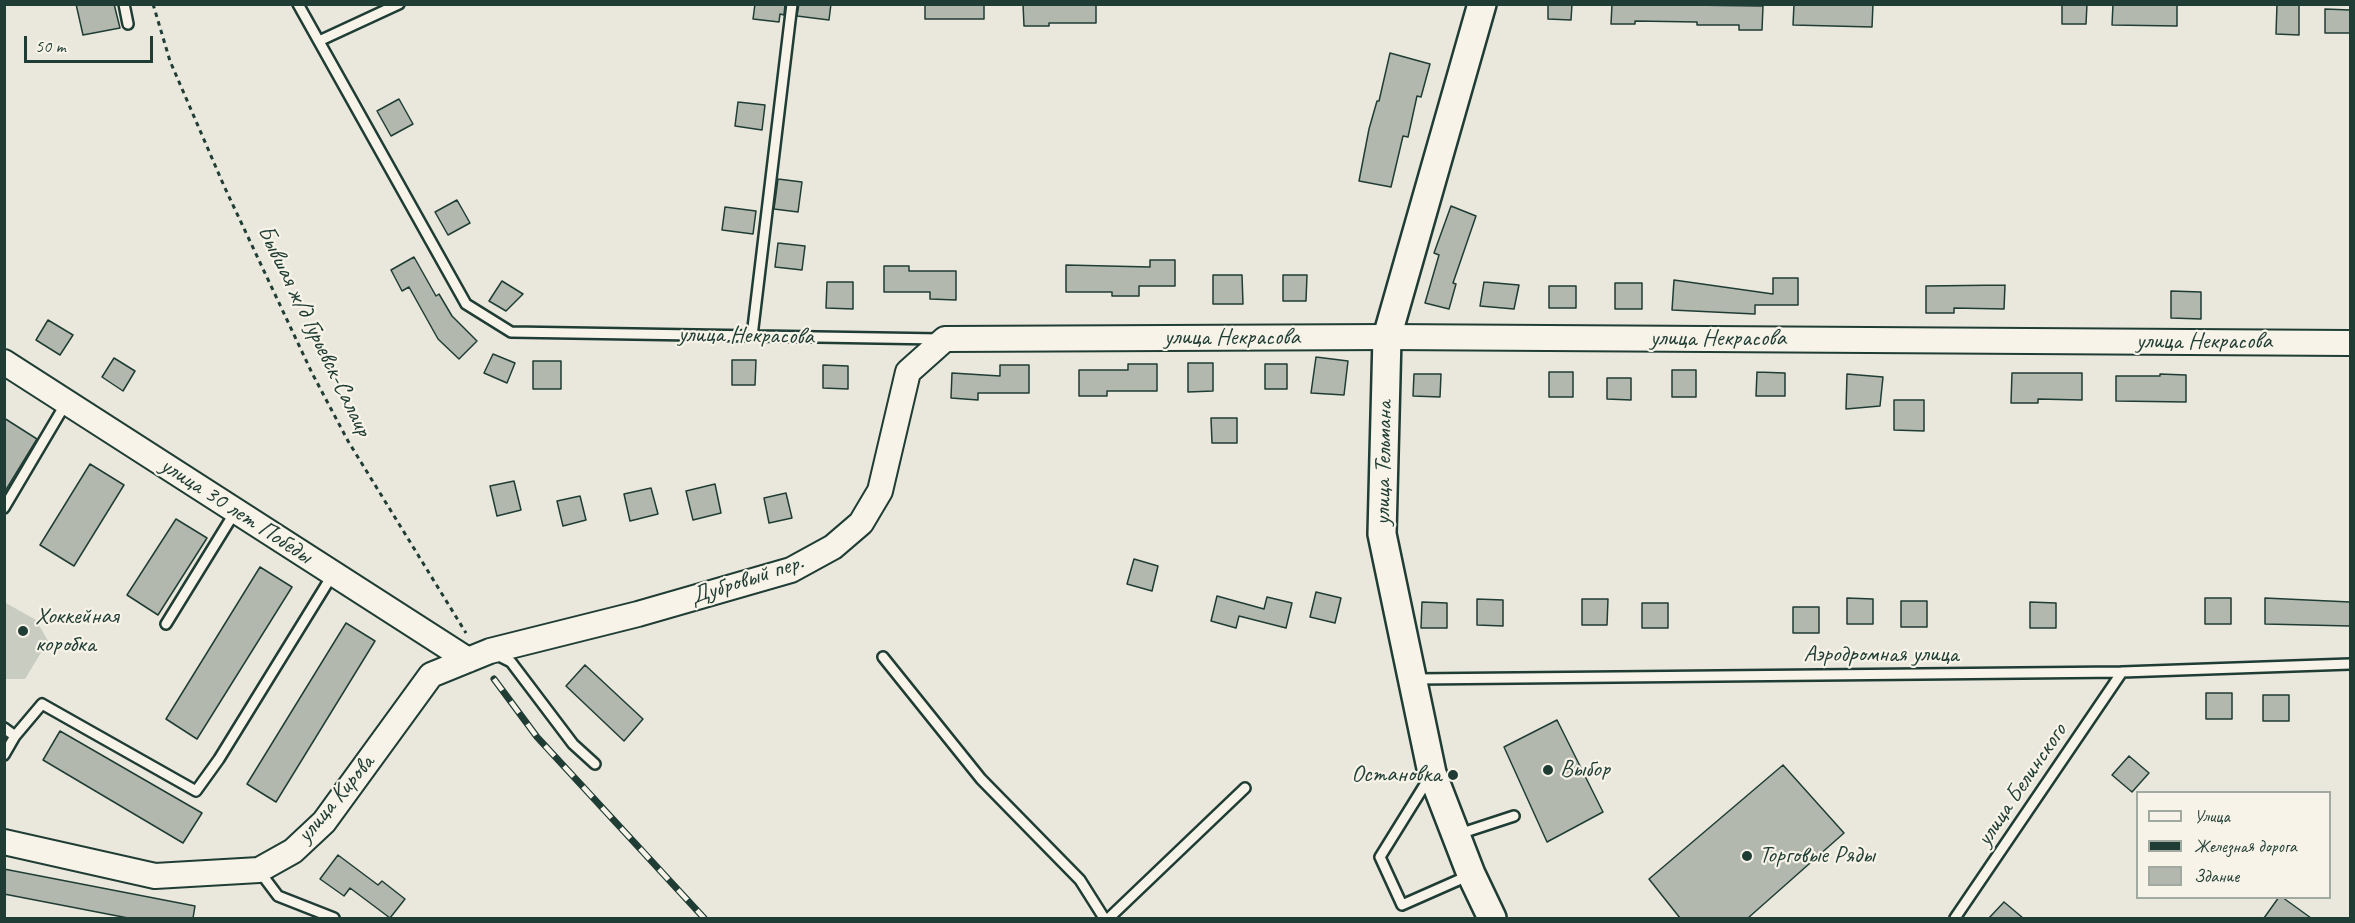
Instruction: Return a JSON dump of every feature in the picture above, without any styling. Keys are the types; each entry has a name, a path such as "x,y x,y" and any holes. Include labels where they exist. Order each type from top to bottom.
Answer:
{"main road":[{"name":"улица Тельмана","path":"1482,4 1387,337 1382,534 1432,773 1492,918"}],"street":[{"name":"улица Некрасова","path":"945,339 1387,337 2350,343"},
{"name":"Дубровый пер.","path":"479,655 638,614 791,570 832,547 861,524 880,491 908,372 945,339"},
{"name":"улица 30 лет Победы","path":"4,362 68,401 333,574 479,655"},
{"name":"улица Кирова","path":"4,842 155,876 259,870 293,850 324,822 431,675 479,655"}],"lane":[{"path":"124,4 128,24"},
{"name":"улица Некрасова","path":"298,4 466,304 511,332 945,339"},
{"path":"319,41 399,4"},
{"path":"752,336 792,4"},
{"path":"4,508 68,401"},
{"path":"166,624 236,510"},
{"path":"4,755 15,736 42,704 196,791 219,759 333,574"},
{"path":"479,655 511,662 573,744 596,764"},
{"path":"883,657 981,778 1080,880 1104,918"},
{"name":"Аэродромная улица","path":"1411,679 2122,672 2350,664"},
{"name":"улица Белинского","path":"1955,918 2122,672"},
{"path":"4,728 15,736"},
{"path":"1432,773 1380,857 1402,906 1472,874"},
{"path":"1109,918 1245,788"},
{"path":"1457,835 1514,816"},
{"path":"259,870 278,896 334,918"}],"path":[{"name":"Бывшая ж/д Гурьевск-Салаир","path":"153,4 170,61 224,186 312,373 348,441 479,655"}],"shaded area":[{"name":"Хоккейная коробка","path":"4,602 36,620 48,641 25,679 5,679"}],"building":[{"path":"76,4 114,4 120,28 83,35"},
{"path":"755,4 785,4 784,15 780,14 779,22 753,19"},
{"path":"799,4 831,4 829,20 797,16"},
{"path":"925,4 984,4 984,19 925,19"},
{"path":"1023,4 1096,4 1096,23 1049,23 1049,26 1024,26"},
{"path":"1548,4 1572,4 1571,20 1548,19"},
{"path":"1612,4 1763,6 1762,30 1739,30 1739,25 1697,25 1697,22 1635,21 1635,24 1611,24"},
{"path":"1794,4 1873,4 1872,27 1793,25"},
{"path":"2062,4 2087,4 2086,24 2062,24"},
{"path":"2113,4 2177,4 2177,26 2112,25"},
{"path":"2277,4 2299,4 2299,35 2276,34"},
{"path":"2325,9 2350,10 2350,33 2325,33"},
{"path":"1390,53 1430,64 1421,97 1417,96 1408,137 1403,136 1391,187 1359,181 1369,129 1377,101 1379,101"},
{"path":"399,99 413,124 391,136 377,111"},
{"path":"738,102 765,105 762,130 735,126"},
{"path":"778,179 802,182 798,212 774,209"},
{"path":"457,200 470,223 448,235 435,212"},
{"path":"1451,206 1476,216 1453,283 1456,284 1449,309 1425,303 1439,255 1434,253"},
{"path":"725,207 756,211 753,234 722,230"},
{"path":"778,243 805,246 802,270 775,267"},
{"path":"414,257 436,296 439,294 452,316 477,341 459,359 438,339 409,287 402,291 391,270"},
{"path":"1150,260 1175,260 1175,286 1139,286 1139,296 1112,296 1112,292 1066,292 1066,265 1150,267"},
{"path":"884,266 909,266 909,271 956,271 956,300 930,299 930,292 884,292"},
{"path":"1213,275 1242,275 1243,304 1213,304"},
{"path":"1283,275 1307,275 1306,301 1283,301"},
{"path":"1773,278 1798,278 1798,305 1755,305 1755,314 1672,310 1674,280 1773,294"},
{"path":"502,281 523,294 506,311 489,301"},
{"path":"827,282 853,282 853,309 826,308"},
{"path":"1484,282 1519,285 1514,309 1480,306"},
{"path":"1615,283 1642,283 1642,309 1615,309"},
{"path":"2005,285 2004,309 1954,308 1954,313 1926,313 1926,286"},
{"path":"1549,286 1576,286 1576,308 1549,308"},
{"path":"2171,291 2201,292 2201,319 2171,318"},
{"path":"48,320 73,335 60,355 36,340"},
{"path":"493,354 515,363 507,383 484,373"},
{"path":"1316,357 1348,361 1344,395 1311,393"},
{"path":"114,358 135,371 123,391 102,377"},
{"path":"732,360 756,360 755,385 732,385"},
{"path":"533,361 561,361 561,389 533,389"},
{"path":"1188,363 1213,363 1213,391 1188,392"},
{"path":"1128,364 1157,364 1157,391 1107,391 1107,396 1079,396 1079,370 1128,370"},
{"path":"1265,364 1287,364 1287,389 1265,389"},
{"path":"823,365 848,366 848,389 823,388"},
{"path":"1000,365 1029,365 1029,393 978,393 978,400 951,398 952,373 1000,376"},
{"path":"1672,370 1696,370 1696,397 1672,397"},
{"path":"1549,372 1573,372 1573,397 1549,397"},
{"path":"1757,372 1785,373 1785,396 1756,396"},
{"path":"2012,373 2082,373 2082,400 2038,399 2038,403 2011,403"},
{"path":"1414,374 1441,374 1440,397 1413,396"},
{"path":"1847,374 1883,377 1880,406 1846,409"},
{"path":"2160,374 2186,375 2186,402 2116,401 2116,376 2160,376"},
{"path":"1607,378 1631,378 1631,400 1607,399"},
{"path":"1894,400 1924,400 1924,431 1894,430"},
{"path":"4,418 37,439 4,493"},
{"path":"1211,418 1237,418 1237,443 1212,443"},
{"path":"90,464 124,485 74,566 40,545"},
{"path":"514,481 521,510 497,516 490,486"},
{"path":"715,484 721,513 693,520 686,491"},
{"path":"651,488 658,514 630,521 624,494"},
{"path":"786,493 792,518 769,523 764,498"},
{"path":"580,496 586,520 563,526 557,501"},
{"path":"176,519 207,538 158,615 127,595"},
{"path":"1134,559 1158,566 1152,591 1127,584"},
{"path":"260,567 292,587 197,739 166,719"},
{"path":"1316,592 1341,598 1335,623 1310,617"},
{"path":"1217,596 1264,609 1267,597 1292,603 1286,628 1239,616 1236,628 1211,621"},
{"path":"1847,598 1873,599 1873,624 1847,624"},
{"path":"2205,598 2231,598 2231,624 2205,624"},
{"path":"2265,598 2350,602 2350,626 2265,624"},
{"path":"1477,599 1503,600 1503,626 1477,625"},
{"path":"1582,599 1608,599 1607,625 1582,625"},
{"path":"1901,601 1927,601 1927,627 1901,627"},
{"path":"1422,602 1447,603 1447,628 1421,628"},
{"path":"2030,602 2056,603 2056,628 2030,628"},
{"path":"1642,603 1668,603 1668,628 1642,628"},
{"path":"1793,607 1819,607 1819,633 1793,633"},
{"path":"346,623 375,641 276,802 247,784"},
{"path":"585,665 643,719 624,741 566,686"},
{"path":"2206,693 2232,693 2232,719 2206,719"},
{"path":"2263,695 2289,695 2289,721 2263,721"},
{"name":"Выбор","path":"1557,720 1603,812 1547,842 1504,747"},
{"path":"60,731 202,813 183,843 43,760"},
{"path":"2129,756 2149,773 2132,792 2112,775"},
{"name":"Торговые Ряды","path":"1783,765 1844,833 1748,918 1680,918 1649,879"},
{"path":"338,855 378,885 382,881 405,899 390,918 350,888 344,896 320,879"},
{"path":"4,869 195,906 193,918 128,918 4,894"},
{"path":"2278,899 2285,899 2311,918 2264,918"},
{"path":"2004,902 2023,918 1989,918"}],"railway":[{"path":"494,679 537,737 704,918"}],"place":[{"name":"Хоккейная коробка","path":"23,631"},
{"name":"Выбор","path":"1548,770"},
{"name":"Остановка","path":"1453,775"},
{"name":"Торговые Ряды","path":"1747,856"}]}
